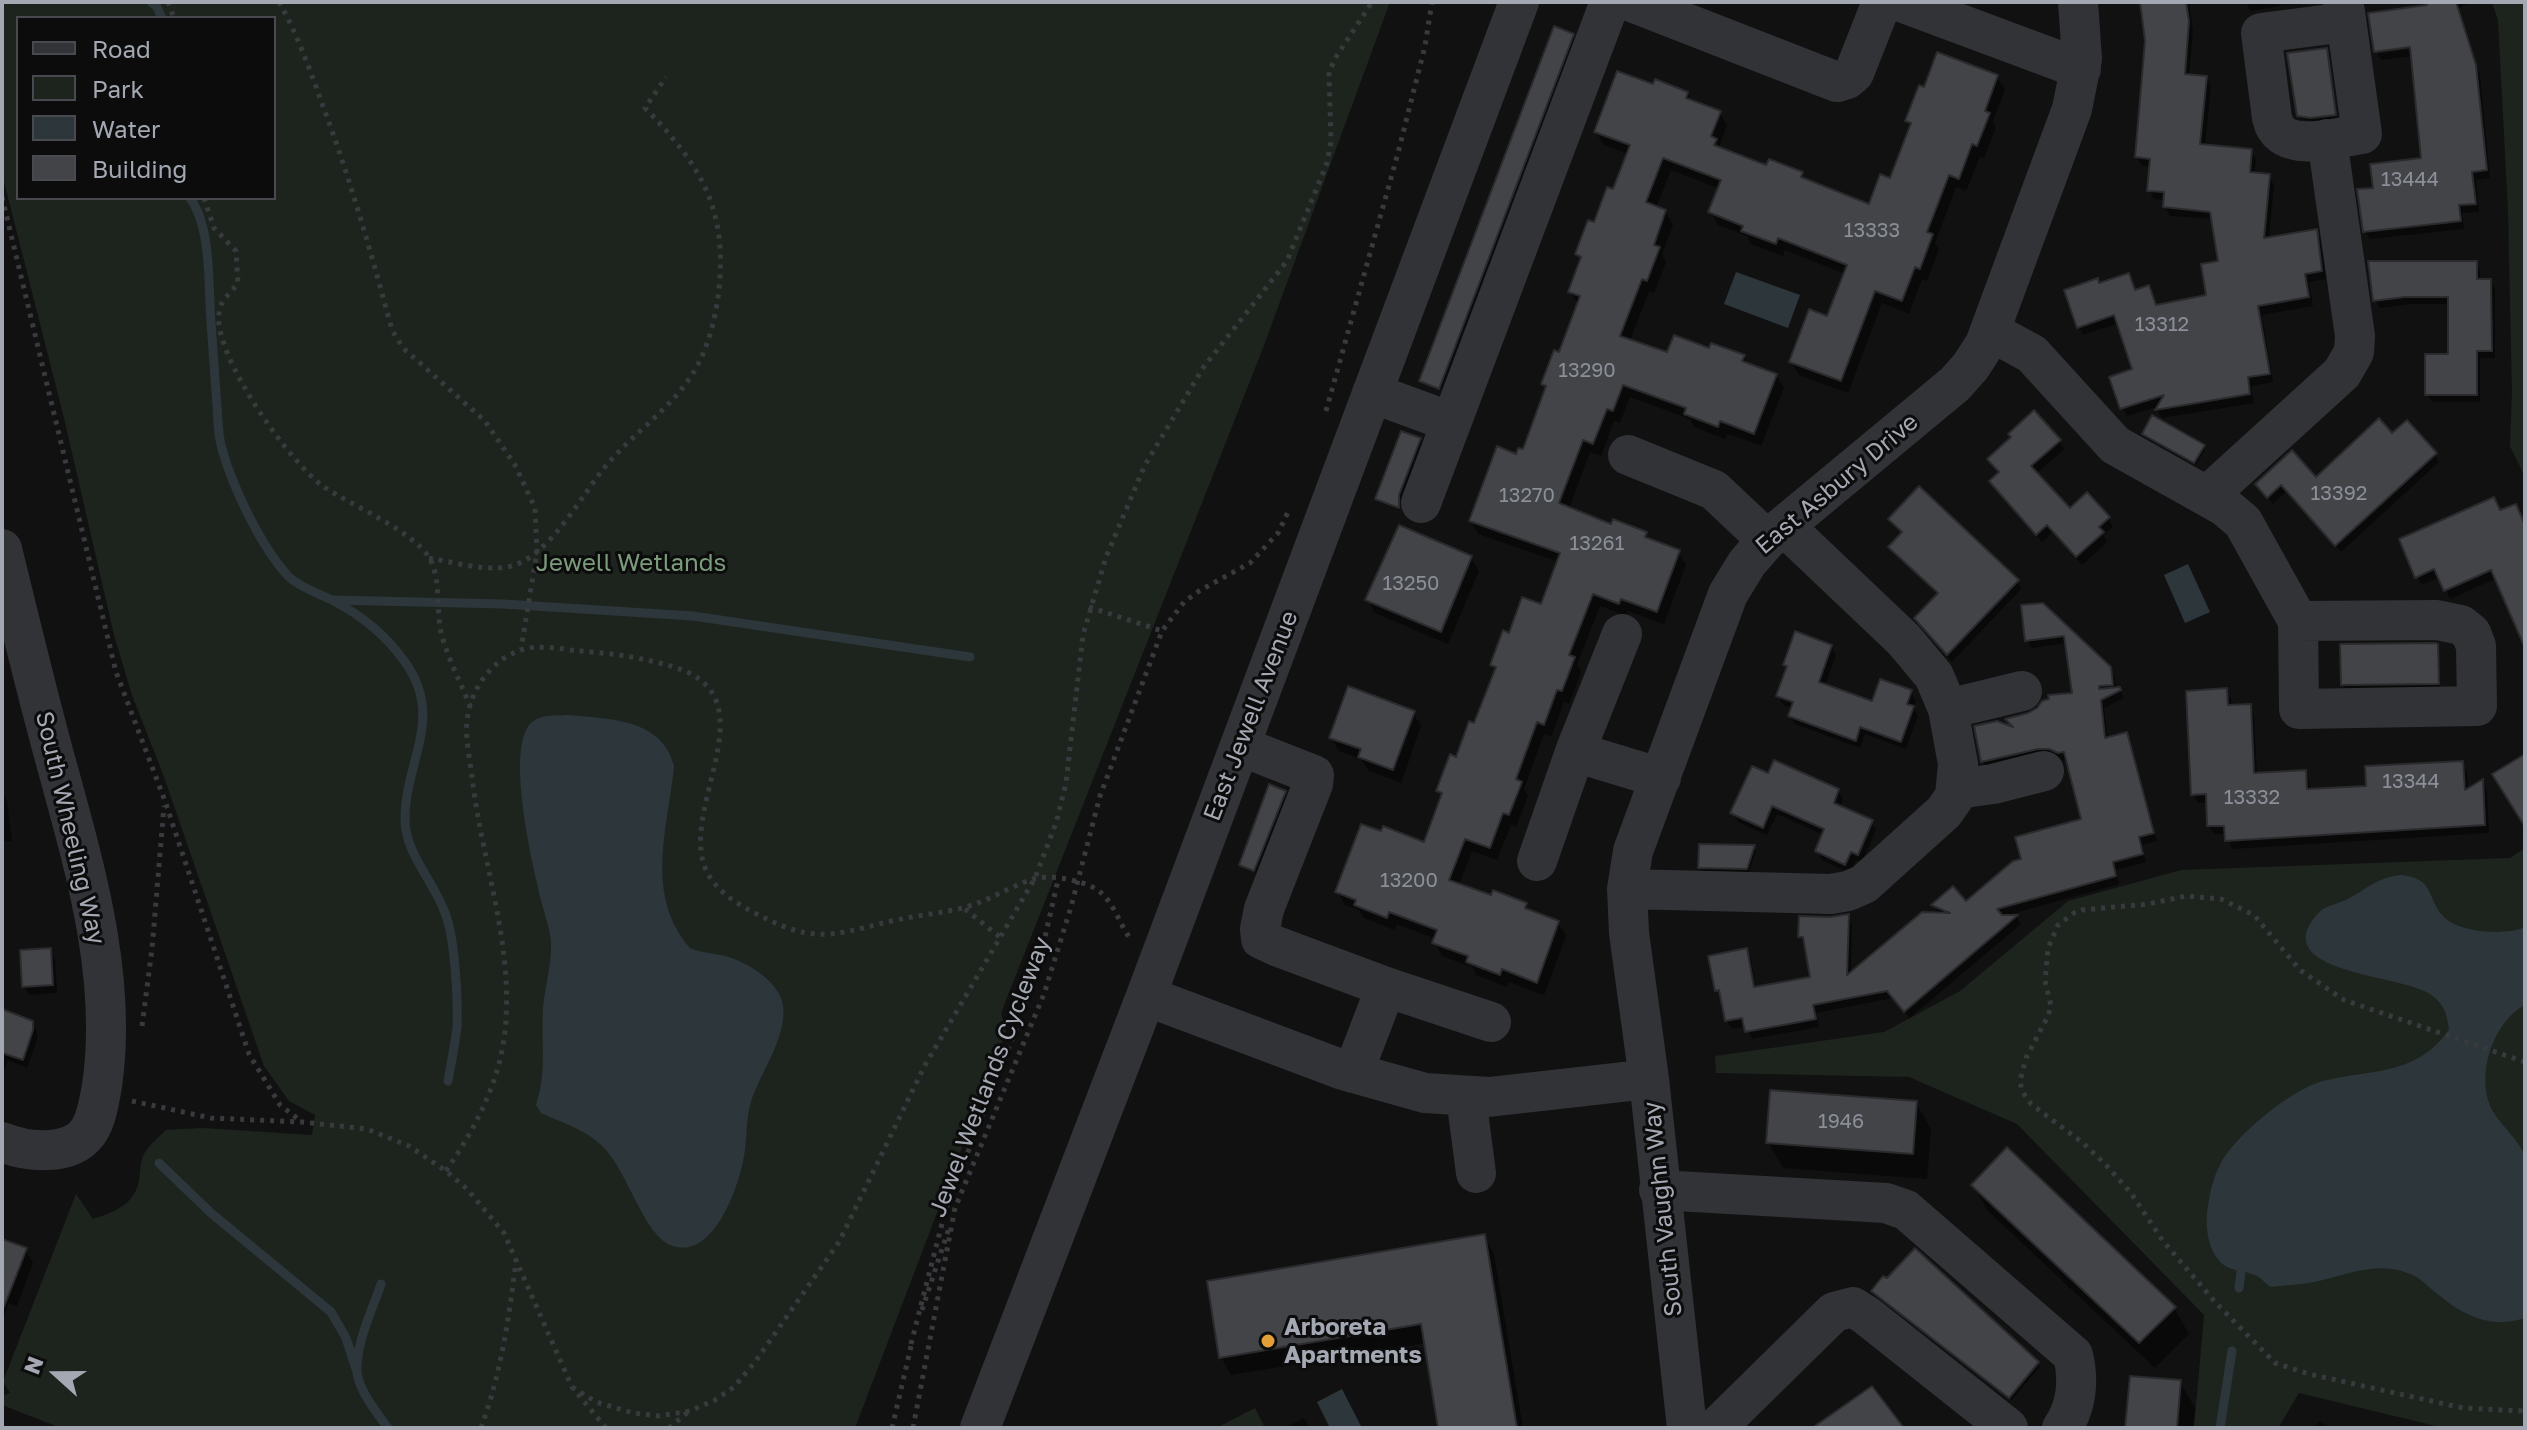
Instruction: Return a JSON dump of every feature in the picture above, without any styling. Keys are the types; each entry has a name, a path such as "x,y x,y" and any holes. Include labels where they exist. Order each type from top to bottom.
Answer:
{"street":[{"name":"East Jewell Avenue","path":"980,1428 1146,996 1519,2"},
{"path":"1421,503 1610,2"},
{"path":"1632,2 1837,82 1854,73 1882,2"},
{"path":"1901,2 2081,69"},
{"name":"East Asbury Drive","path":"1649,1079 1629,933 1627,889 1636,840 1728,594 1747,563 1776,533 1955,384 1977,358 2064,133 2081,69 2078,2"},
{"path":"2344,12 2362,134 2327,139 2297,142 2276,131 2261,33 2344,12"},
{"path":"2207,496 2342,373 2354,352 2355,336 2327,139"},
{"path":"1990,331 2032,354 2115,445 2231,510 2243,522 2298,621 2299,709 2477,706 2476,646 2471,633 2461,625 2437,620 2298,621"},
{"path":"1372,393 1451,422"},
{"path":"1627,889 1831,894 1848,891 1864,884 1944,812 1955,796 1958,764 1948,709 1934,676 1904,640 1776,533 1714,490 1628,455"},
{"name":"South Wheeling Way","path":"2,549 18,680 98,935 105,1020 104,1068 122,1093 94,1119 87,1134 73,1144 55,1149 25,1149 2,1142"},
{"path":"1537,861 1575,752 1622,634"},
{"path":"1948,709 2022,691"},
{"path":"1240,746 1314,775 1264,909 1261,939 1386,987 1491,1022"},
{"path":"1575,752 1661,778"},
{"path":"1957,789 2044,771"},
{"path":"1353,1073 1386,987"},
{"name":"South Vaughn Way","path":"1146,996 1353,1073 1425,1093 1466,1097 1527,1094 1649,1079 1687,1428"},
{"path":"1466,1097 1476,1173"},
{"path":"1659,1190 1886,1203 1906,1210 2073,1355 2078,1374 2075,1395 2062,1428"},
{"path":"1716,1428 1834,1312 1853,1307 2008,1428"}],"path":[{"path":"279,2 333,131 358,206 392,330 403,348 485,421 501,442 535,508 537,552 534,583 521,649"},
{"path":"572,1387 596,1402 633,1413 658,1416 690,1411 715,1400 734,1387 761,1353 839,1242 924,1067 1035,878 1056,823 1066,783 1083,635 1106,557 1145,465 1203,368 1235,324 1277,277 1293,250 1327,163 1331,142 1329,72 1372,2"},
{"path":"1325,413 1398,153 1425,46 1432,2"},
{"path":"429,558 491,568 519,564 537,552 606,465 690,379 711,335 720,281 719,228 700,175 685,150 645,108 666,77"},
{"path":"2,197 116,672 165,801 249,1054 280,1105 302,1122"},
{"path":"205,200 214,228 236,251 238,283 220,306 219,329 239,377 268,427 304,469 321,485 409,539 429,558 435,575 441,630 470,706"},
{"name":"Jewel Wetlands Cycleway","path":"913,1428 955,1208 1044,994 1100,796 1162,631 1184,602 1250,563 1263,550 1278,533 1293,499"},
{"path":"1089,607 1162,631"},
{"path":"446,1171 470,1136 490,1095 501,1057 506,1019 501,934 480,838 467,723 474,692 492,668 521,649 594,652 653,662 683,670 709,690 719,707 721,726 702,819 702,860 709,877 721,891 741,905 787,928 806,934 843,934 964,908 997,897 1035,878 1077,882 1105,896 1124,932 1136,947"},
{"path":"140,1035 152,949 165,801"},
{"path":"892,1428 946,1208 1022,1014 1042,949 1058,880"},
{"path":"2525,1062 2360,1008 2300,970 2263,923 2242,908 2210,896 2175,897 2148,904 2082,910 2058,925 2048,948 2045,968 2051,1006 2026,1058 2020,1081 2022,1091 2031,1104 2083,1143 2106,1165 2131,1193 2163,1241 2215,1302 2275,1363 2309,1374 2463,1408 2525,1411"},
{"path":"964,908 1001,938"},
{"path":"122,1093 211,1118 302,1122 367,1129 409,1146 446,1171 488,1212 504,1233 572,1387 606,1428"},
{"path":"911,1344 955,1208"},
{"path":"481,1428 496,1388 517,1259"},
{"path":"669,1428 690,1411"}],"green space":[{"name":"Jewell Wetlands","path":"2,2 1390,2 1263,348 1001,1013 1006,1032 855,1428 61,1428 2,1405 2,1384 76,1194 93,1219 120,1208 135,1192 144,1154 166,1130 202,1128 312,1135 315,1115 289,1101 264,1066 164,777 132,695 114,635 64,418 2,174"},
{"path":"2492,2 2525,2 2525,477 2510,446 2512,392 2508,210 2498,20"},
{"path":"2525,848 2525,1428 2444,1428 2299,1393 2278,1428 2194,1428 2204,1315 2017,1124 1909,1077 1716,1073 1715,1056 1884,1032 1960,991 2068,901 2181,870 2510,858"},
{"path":"1255,1408 1265,1428 1216,1428"}],"water":[{"path":"1736,272 1800,295 1788,328 1724,304"},
{"path":"2188,564 2210,612 2185,623 2164,575"},
{"path":"567,715 632,724 658,738 668,750 674,766 664,837 663,883 667,906 676,928 690,948 732,958 763,975 775,987 783,1006 780,1034 749,1108 745,1150 732,1198 713,1230 688,1247 673,1246 653,1230 619,1169 600,1144 579,1130 541,1113 536,1105 541,1081 543,1008 551,942 527,835 520,755 524,735 532,722 544,717"},
{"path":"2401,875 2425,884 2442,915 2458,926 2494,932 2525,927 2525,1005 2513,1013 2495,1039 2489,1054 2486,1085 2494,1113 2525,1158 2525,1318 2500,1322 2477,1318 2455,1307 2414,1275 2385,1268 2271,1287 2254,1274 2235,1270 2220,1262 2208,1237 2210,1196 2220,1165 2227,1153 2265,1115 2296,1093 2323,1081 2408,1063 2436,1045 2449,1030 2444,1009 2430,994 2336,966 2319,958 2308,947 2307,931 2312,920 2323,909 2346,900 2378,881"},
{"path":"1342,1389 1362,1428 1330,1428 1317,1402"}],"building":[{"path":"2140,2 2186,2 2189,21 2185,74 2207,76 2200,144 2252,149 2250,172 2270,174 2264,238 2317,229 2322,271 2305,274 2309,297 2258,306 2270,374 2248,377 2250,394 2155,410 2164,395 2120,409 2109,377 2132,369 2114,315 2077,328 2064,290 2098,278 2099,283 2129,273 2135,290 2149,285 2156,305 2206,295 2201,264 2218,261 2210,212 2163,207 2164,192 2147,191 2150,159 2135,157 2145,41"},
{"path":"2426,2 2456,2 2476,65 2487,170 2472,172 2476,204 2459,205 2461,221 2363,232 2357,189 2373,188 2370,164 2421,158 2410,47 2374,52 2368,13 2427,5"},
{"path":"1554,26 1574,34 1439,389 1419,381"},
{"path":"2327,48 2336,115 2297,116 2287,53"},
{"path":"1937,52 1998,75 1985,111 1990,113 1977,146 1972,144 1959,179 1949,175 1927,232 1933,234 1920,269 1915,267 1902,301 1875,291 1841,381 1789,362 1809,309 1827,316 1847,265 1778,238 1776,244 1741,231 1743,226 1708,212 1721,180 1663,158 1646,202 1666,210 1654,245 1660,247 1647,281 1642,279 1620,336 1667,352 1674,335 1709,348 1711,343 1745,355 1742,361 1777,374 1754,434 1720,421 1718,427 1684,414 1686,408 1623,385 1613,411 1607,409 1593,444 1583,440 1559,503 1611,524 1613,519 1647,532 1645,537 1680,550 1657,612 1621,599 1619,604 1593,594 1569,655 1575,657 1562,691 1557,690 1544,725 1537,722 1516,779 1522,782 1509,815 1503,813 1490,848 1465,839 1449,880 1491,895 1493,890 1527,903 1525,908 1559,921 1537,983 1502,969 1500,975 1466,962 1468,956 1432,943 1437,930 1389,912 1387,918 1354,905 1356,900 1335,892 1361,824 1381,831 1383,826 1424,842 1442,793 1436,791 1450,754 1456,757 1469,721 1474,723 1496,667 1490,665 1503,630 1509,633 1522,597 1541,604 1560,553 1469,521 1497,446 1516,454 1518,448 1523,449 1546,386 1541,384 1554,350 1559,352 1580,296 1568,292 1581,257 1575,254 1588,220 1594,222 1607,187 1613,189 1630,145 1594,132 1617,71 1653,84 1655,79 1688,92 1686,98 1721,111 1711,136 1717,139 1714,145 1766,165 1769,159 1803,172 1801,177 1869,204 1880,174 1890,178 1911,123 1905,121 1919,85 1924,87"},
{"path":"2368,261 2477,261 2477,279 2491,279 2492,351 2477,351 2477,395 2425,395 2425,354 2448,354 2448,297 2373,301"},
{"path":"2034,410 2061,440 2031,466 2070,508 2087,492 2110,517 2099,527 2104,532 2076,557 2047,525 2036,535 1989,481 1999,472 1987,459"},
{"path":"2152,415 2205,445 2194,463 2142,434"},
{"path":"2379,418 2392,433 2407,420 2437,453 2335,546 2281,485 2267,498 2255,484 2292,450 2316,477"},
{"path":"1401,431 1421,438 1399,495 1399,508 1375,499"},
{"path":"1919,486 2019,580 1947,655 1914,618 1938,593 1888,547 1902,532 1888,519"},
{"path":"2494,497 2500,510 2516,504 2525,525 2525,648 2491,570 2444,591 2434,569 2415,578 2399,539"},
{"path":"1399,525 1472,556 1441,632 1365,600"},
{"path":"2043,603 2111,667 2113,685 2099,686 2099,689 2120,687 2121,690 2101,700 2105,738 2127,732 2154,833 2139,837 2143,854 2113,862 2116,876 1997,909 2002,915 2018,915 1904,1012 1887,991 1813,1005 1816,1019 1745,1032 1742,1018 1725,1021 1708,956 1747,948 1754,987 1810,977 1803,937 1798,937 1799,916 1849,914 1847,975 1922,912 1950,913 1931,905 1953,886 1966,901 2013,861 2021,859 2015,837 2081,819 2064,752 2038,749 1981,762 1974,726 1997,721 2013,727 2005,719 2037,708 2042,701 2049,699 2048,695 2072,693 2064,636 2025,641 2021,605"},
{"path":"1795,631 1832,645 1819,682 1872,701 1880,679 1912,690 1907,704 1914,706 1901,742 1860,727 1856,741 1788,716 1793,702 1776,696"},
{"path":"2340,644 2438,644 2439,684 2341,685"},
{"path":"1348,686 1415,711 1393,770 1358,757 1361,749 1329,738"},
{"path":"2227,688 2228,705 2251,704 2254,773 2306,770 2307,789 2366,786 2365,766 2463,761 2465,790 2483,779 2485,825 2225,841 2224,826 2207,826 2206,794 2191,795 2186,691"},
{"path":"2525,754 2525,827 2492,774"},
{"path":"1774,760 1839,789 1834,803 1873,820 1858,855 1851,852 1845,865 1815,851 1824,829 1772,806 1763,828 1730,813 1752,766 1768,773"},
{"path":"1269,784 1286,791 1254,871 1239,865"},
{"path":"1699,844 1755,845 1747,869 1698,868"},
{"path":"51,948 53,985 22,987 20,950"},
{"path":"2,1009 33,1021 23,1060 2,1053"},
{"path":"1770,1090 1917,1101 1913,1154 1766,1143"},
{"path":"2007,1147 2176,1307 2139,1343 1971,1185"},
{"name":"Arboreta Apartments","path":"1485,1234 1517,1428 1438,1428 1421,1324 1219,1358 1207,1281"},
{"path":"2,1239 27,1248 4,1307 2,1307"},
{"path":"1915,1248 2039,1362 2009,1398 1871,1291"},
{"path":"2130,1376 2181,1380 2177,1428 2125,1428"},
{"path":"1872,1386 1904,1428 1812,1428"}],"waterway":[{"path":"151,2 161,16"},
{"path":"191,200 206,241 220,439 241,499 258,534 289,577 343,606 372,626 405,662 422,702 423,721 405,819 410,844 440,901 451,937 457,1027 448,1081"},
{"path":"333,600 503,604 693,616 970,657"},
{"path":"159,1163 211,1213 331,1312 346,1338 357,1372"},
{"path":"2239,1288 2241,1272"},
{"path":"381,1284 362,1338 357,1372 365,1394 388,1428"},
{"path":"2220,1428 2232,1351"}],"place":[{"name":"Arboreta Apartments","path":"1268,1341"}]}
